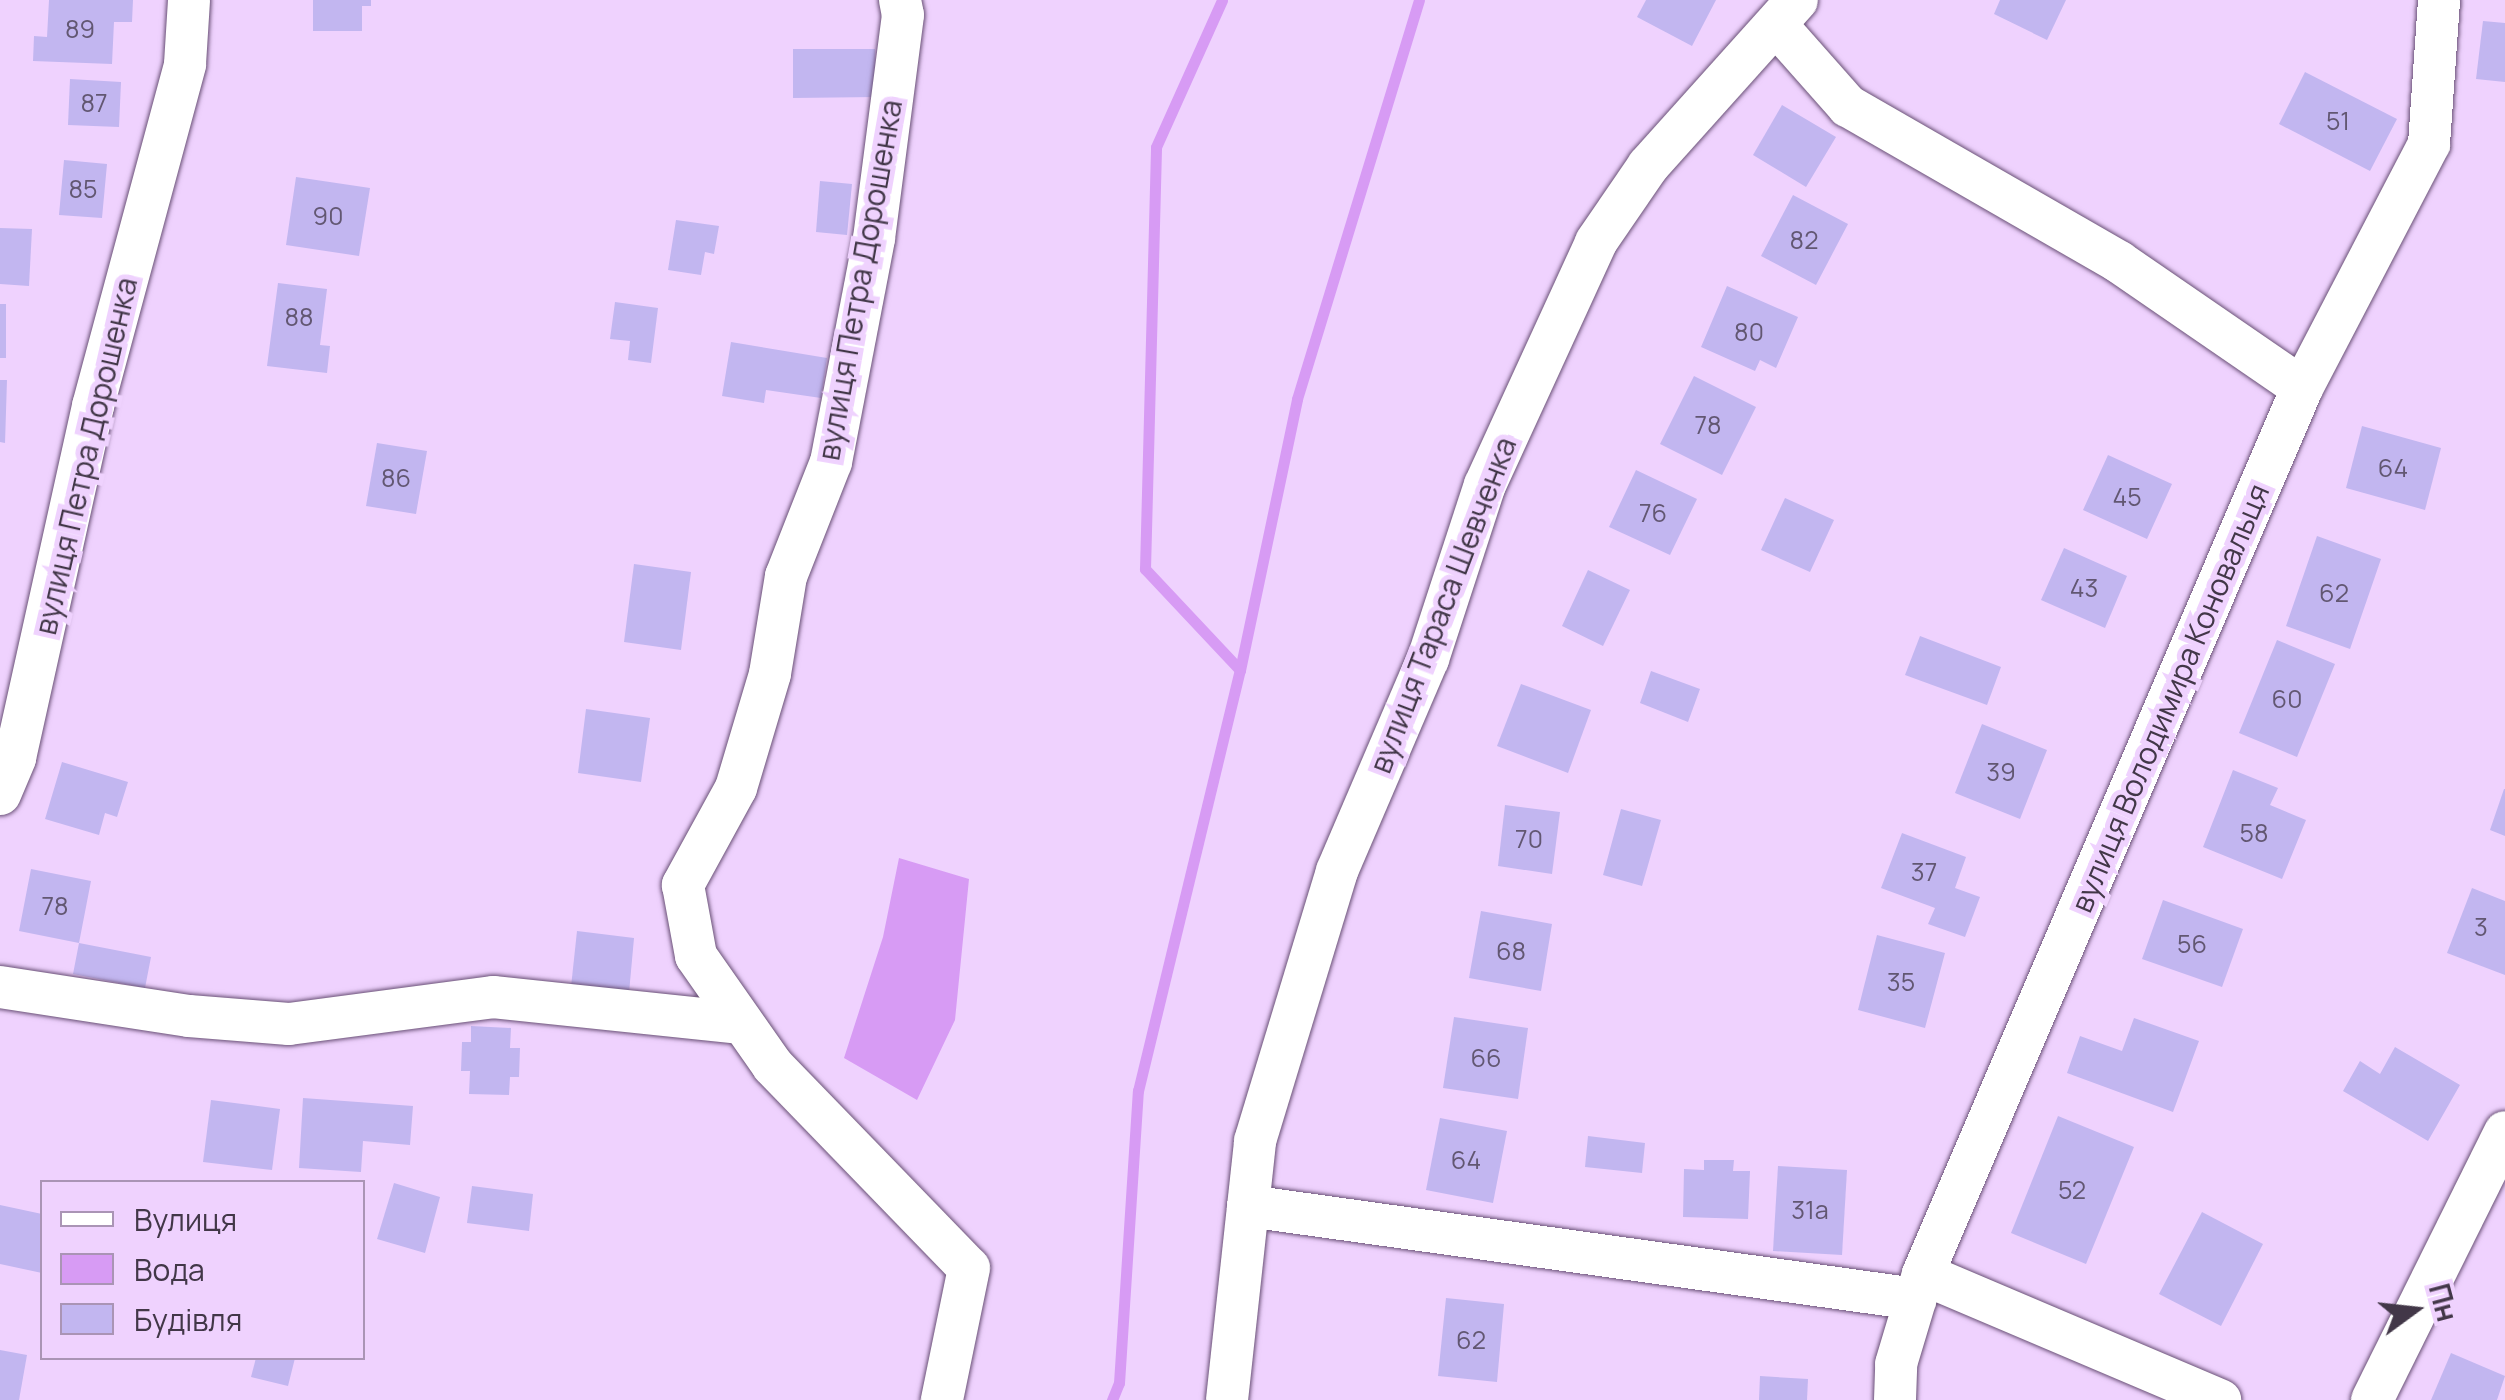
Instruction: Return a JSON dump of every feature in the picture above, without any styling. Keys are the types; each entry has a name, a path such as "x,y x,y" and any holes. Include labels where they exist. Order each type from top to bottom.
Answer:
{"street":[{"name":"вулиця Петра Дорошенка","path":"0,794 16,758 93,406 186,64 189,0"},
{"name":"вулиця Петра Дорошенка","path":"900,0 903,15 874,239 831,462 786,576 770,674 736,788 683,885 696,956 773,1066 970,1268 942,1400"},
{"name":"вулиця Володимира Коновальця","path":"1895,1400 1896,1364 1920,1287 2302,388 2429,144 2439,0"},
{"path":"1788,14 1848,106 2119,262 2302,388"},
{"name":"вулиця Тараса Шевченка","path":"1227,1400 1255,1141 1337,871 1428,658 1485,485 1596,242 1648,166 1788,14"},
{"path":"0,988 189,1016 289,1024 492,997 742,1023"},
{"path":"2372,1400 2505,1132"},
{"path":"1248,1206 1920,1287 2220,1400"}],"water":[{"path":"899,858 969,879 955,1020 917,1100 844,1058 883,937"}],"building":[{"path":"49,0 133,0 132,22 114,22 112,64 33,61 34,36 47,37"},
{"path":"313,0 371,0 371,6 362,6 362,31 313,31"},
{"path":"1646,0 1716,0 1692,46 1637,17"},
{"path":"2000,0 2066,0 2047,40 1994,14"},
{"path":"2483,21 2505,23 2505,82 2476,79"},
{"path":"793,49 875,49 876,97 793,98"},
{"path":"2305,72 2397,119 2370,171 2279,124"},
{"path":"70,79 121,82 119,127 68,125"},
{"path":"1782,105 1836,137 1806,187 1753,155"},
{"path":"64,160 107,164 102,218 59,215"},
{"path":"296,177 370,188 359,256 286,245"},
{"path":"820,181 852,184 847,235 816,232"},
{"path":"1793,195 1848,224 1816,285 1761,256"},
{"path":"676,220 719,226 714,254 705,252 701,275 668,270"},
{"path":"0,228 32,229 29,286 0,284"},
{"path":"278,283 327,289 320,345 330,346 327,373 267,366"},
{"path":"1727,286 1798,317 1776,368 1760,360 1755,371 1701,347"},
{"path":"615,302 658,308 651,363 628,360 630,341 610,339"},
{"path":"0,304 6,304 6,358 0,358"},
{"path":"731,342 827,358 821,398 766,390 764,403 722,396"},
{"path":"1694,376 1756,407 1722,475 1660,444"},
{"path":"0,380 7,380 5,443 0,442"},
{"path":"2362,426 2441,448 2425,510 2346,488"},
{"path":"377,443 427,451 416,514 366,506"},
{"path":"2108,455 2172,484 2147,539 2083,510"},
{"path":"1636,470 1697,499 1670,555 1609,527"},
{"path":"1785,498 1834,520 1810,572 1761,550"},
{"path":"2317,536 2381,559 2350,649 2286,626"},
{"path":"2064,548 2127,576 2105,628 2041,600"},
{"path":"634,564 691,572 681,650 624,642"},
{"path":"1588,570 1630,590 1603,646 1562,626"},
{"path":"1920,636 2001,667 1987,705 1905,675"},
{"path":"2277,640 2335,664 2297,757 2239,733"},
{"path":"1651,671 1700,689 1688,722 1640,703"},
{"path":"1521,684 1591,710 1568,773 1497,746"},
{"path":"586,709 650,718 641,782 578,773"},
{"path":"1982,724 2047,750 2020,819 1955,793"},
{"path":"62,762 128,782 117,817 105,813 99,835 45,819"},
{"path":"2233,770 2278,788 2270,805 2306,820 2282,879 2203,847"},
{"path":"2505,789 2505,836 2490,830"},
{"path":"1505,805 1560,812 1552,874 1498,866"},
{"path":"1621,809 1661,820 1642,886 1603,875"},
{"path":"1902,833 1966,857 1955,888 1980,897 1965,937 1928,924 1935,908 1881,888"},
{"path":"31,869 91,881 79,943 19,931"},
{"path":"2472,888 2505,901 2505,975 2447,953"},
{"path":"2163,900 2243,929 2222,987 2142,959"},
{"path":"1481,911 1552,924 1541,991 1469,978"},
{"path":"577,931 634,938 629,993 571,987"},
{"path":"1877,935 1945,953 1925,1028 1858,1010"},
{"path":"79,943 151,957 145,988 73,974"},
{"path":"1454,1017 1528,1028 1518,1099 1443,1088"},
{"path":"2134,1018 2199,1041 2173,1112 2067,1073 2080,1036 2122,1051"},
{"path":"471,1026 511,1028 510,1048 520,1048 519,1077 510,1077 509,1095 469,1094 470,1071 461,1071 462,1042 471,1042"},
{"path":"2395,1047 2460,1085 2428,1141 2343,1091 2360,1061 2380,1074"},
{"path":"303,1098 413,1106 410,1145 363,1141 361,1172 299,1168"},
{"path":"211,1100 280,1109 272,1170 203,1162"},
{"path":"2058,1116 2134,1147 2086,1264 2011,1233"},
{"path":"1440,1118 1507,1131 1493,1203 1426,1190"},
{"path":"1588,1136 1645,1143 1642,1173 1585,1167"},
{"path":"1704,1160 1734,1160 1733,1171 1750,1171 1748,1219 1683,1217 1684,1169 1704,1170"},
{"path":"1778,1166 1847,1170 1842,1255 1773,1251"},
{"path":"394,1183 440,1197 425,1253 377,1239"},
{"path":"472,1186 533,1194 529,1231 467,1223"},
{"path":"0,1205 40,1214 40,1273 0,1264"},
{"path":"2202,1212 2263,1244 2221,1326 2159,1294"},
{"path":"1446,1298 1504,1304 1497,1382 1438,1376"},
{"path":"0,1350 27,1355 19,1400 0,1400"},
{"path":"2451,1353 2505,1376 2497,1400 2431,1400"},
{"path":"255,1360 294,1360 288,1386 251,1377"},
{"path":"1760,1376 1808,1379 1807,1400 1759,1400"}],"waterway":[{"path":"1112,1400 1119,1383 1138,1091 1240,670 1145,569 1156,147 1222,0"},
{"path":"1240,670 1297,399 1419,0"}]}
